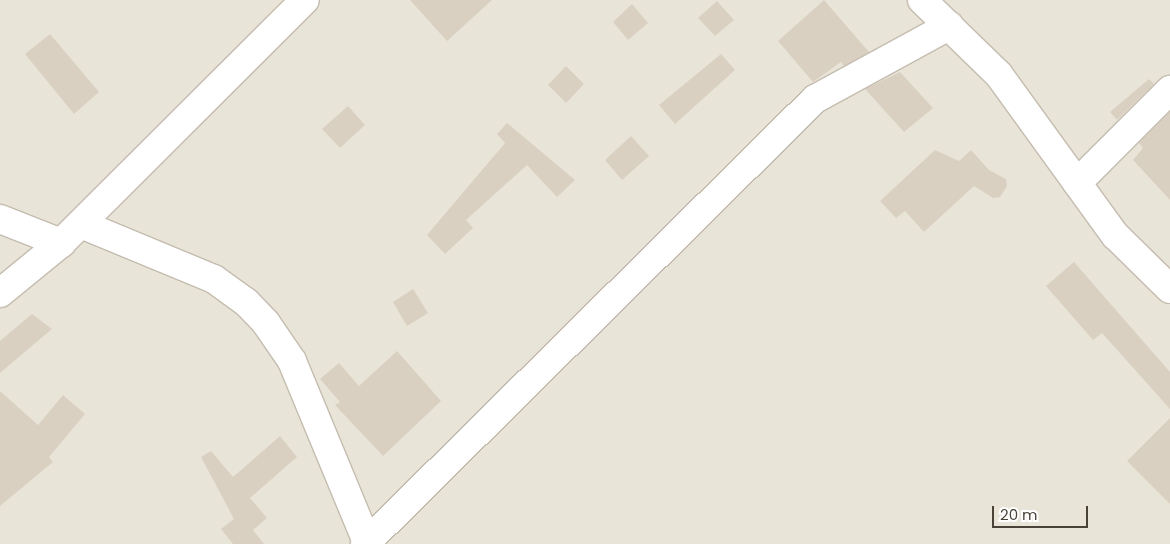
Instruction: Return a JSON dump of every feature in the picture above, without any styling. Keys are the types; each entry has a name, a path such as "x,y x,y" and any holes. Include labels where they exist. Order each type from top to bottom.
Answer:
{"street":[{"path":"0,293 61,244 305,0"},
{"path":"922,0 998,75 1115,235 1170,289"},
{"path":"81,224 214,279 246,302 266,323 292,360 366,543 418,495 516,391 815,100 949,26"},
{"path":"1077,183 1170,90"},
{"path":"0,219 61,244"}],"shaded area":[{"path":"0,0 1170,0 1170,544 0,544"}],"building":[{"path":"410,0 492,0 447,41"},
{"path":"824,0 869,52 844,66 841,62 813,82 778,41"},
{"path":"717,1 734,20 715,36 698,18"},
{"path":"632,4 648,23 628,40 613,22"},
{"path":"50,34 99,92 74,114 25,54"},
{"path":"721,54 735,70 675,124 659,105"},
{"path":"566,66 584,84 566,103 548,85"},
{"path":"900,72 933,108 904,132 865,89"},
{"path":"1149,79 1154,84 1117,120 1110,112"},
{"path":"348,106 365,125 340,148 322,129"},
{"path":"1170,112 1170,200 1133,160 1143,148 1139,143"},
{"path":"507,123 575,180 557,197 527,165 466,220 473,228 445,254 427,235 505,143 497,134"},
{"path":"631,136 649,156 622,180 605,160"},
{"path":"935,150 959,161 971,150 989,170 1006,179 1007,186 1000,197 993,198 974,186 924,232 905,211 896,218 880,201"},
{"path":"1074,262 1170,372 1170,409 1102,333 1093,340 1046,286"},
{"path":"413,289 428,313 407,326 393,302"},
{"path":"32,314 52,329 0,373 0,341"},
{"path":"397,351 441,401 383,456 335,405 340,402 320,379 339,363 359,386"},
{"path":"0,391 38,425 63,395 85,414 49,457 53,462 0,506"},
{"path":"1170,418 1170,504 1127,461"},
{"path":"280,436 297,457 250,498 267,518 253,530 264,544 233,544 221,529 234,519 201,457 211,451 233,477"}]}
